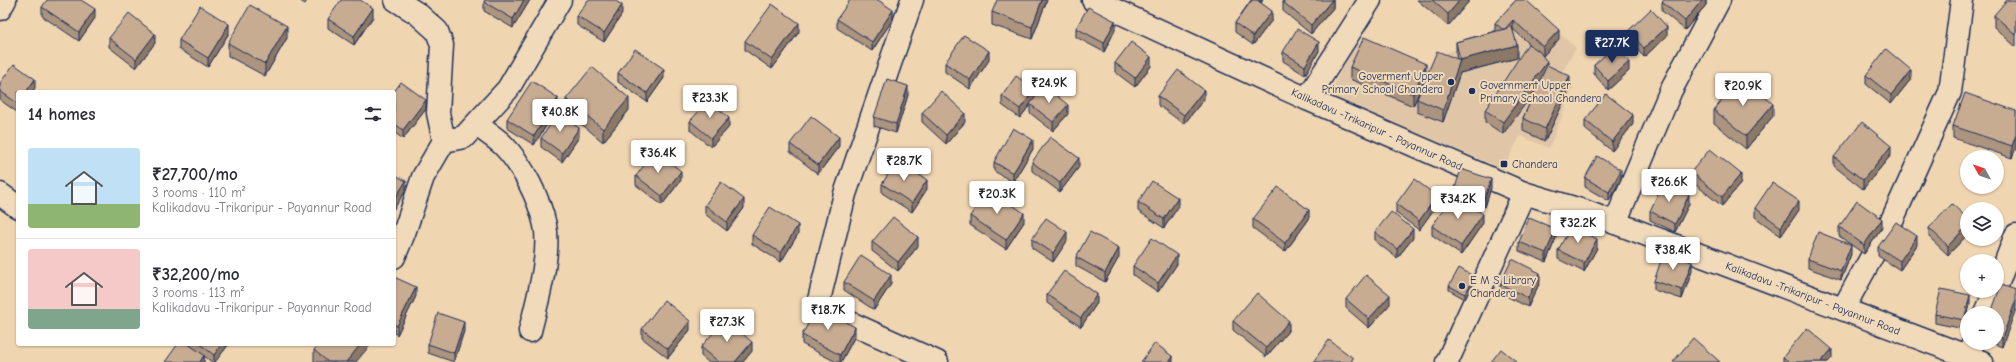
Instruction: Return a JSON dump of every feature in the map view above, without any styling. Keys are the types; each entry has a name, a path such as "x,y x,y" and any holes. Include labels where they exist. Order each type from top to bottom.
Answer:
{"street":[{"path":"0,9 5,0"},
{"path":"396,0 418,14 437,31 442,45 438,113 444,141 423,177 396,252"},
{"path":"444,141 464,137 508,89 560,0"},
{"name":"Kalikadavu -Trikaripur - Payannur Road","path":"1093,0 1307,99 1524,193 1584,211 1967,355"},
{"path":"1307,99 1370,0"},
{"path":"1615,223 1671,90 1719,0"},
{"path":"1843,309 1893,218 1950,92 1962,0"},
{"path":"910,8 845,194 817,308 937,362"},
{"path":"476,124 502,144 522,169 534,195 545,226 545,253 542,283 530,331"},
{"path":"1447,362 1524,193"},
{"path":"0,194 16,206"},
{"path":"2004,267 2016,235"}],"shaded area":[{"name":"Goverment Upper Primary School Chandera","path":"1521,0 1576,48 1559,77 1574,87 1549,148 1520,136 1503,169 1329,95 1355,43 1425,71 1438,55 1493,39 1492,30"}],"building":[{"path":"47,0 81,0 95,9 79,32 42,7"},
{"path":"341,0 360,0 373,8 354,36 328,19"},
{"path":"485,0 524,0 513,19 484,2"},
{"path":"588,0 614,0 622,5 604,33 577,16"},
{"path":"850,0 878,0 893,10 872,42 837,19"},
{"path":"997,0 1042,0 1032,27 992,12"},
{"path":"1252,0 1257,0 1272,11 1253,36 1235,23"},
{"path":"1284,0 1332,0 1311,25 1283,2"},
{"path":"1432,0 1460,0 1448,14"},
{"path":"1516,0 1526,0 1559,30 1543,47 1513,20 1505,29 1502,29 1495,23"},
{"path":"1664,0 1702,0 1685,21 1662,2"},
{"path":"2007,0 2016,0 2016,35 1994,15"},
{"path":"772,4 799,23 772,60 745,41"},
{"path":"250,5 287,26 265,64 228,43"},
{"path":"200,6 229,24 208,58 179,40"},
{"path":"1088,7 1115,21 1104,43 1076,28"},
{"path":"1651,9 1667,27 1644,48 1628,31"},
{"path":"129,13 155,34 136,59 109,38"},
{"path":"1512,27 1517,45 1460,60 1456,42"},
{"path":"1297,29 1319,42 1305,66 1283,52"},
{"path":"964,35 989,51 970,80 945,63"},
{"path":"1364,37 1426,64 1413,94 1350,67"},
{"path":"1131,42 1151,57 1135,78 1115,63"},
{"path":"1528,44 1539,51 1547,62 1503,122 1485,110"},
{"path":"1615,46 1629,62 1608,81 1594,65"},
{"path":"635,49 664,69 647,93 618,73"},
{"path":"1886,49 1911,70 1891,95 1866,75"},
{"name":"Goverment Upper Primary School Chandera","path":"1437,51 1460,60 1443,110 1417,99"},
{"path":"14,64 35,79 27,90 16,90 16,102 0,91 0,83"},
{"path":"1547,65 1570,76 1545,129 1523,118"},
{"path":"592,67 629,98 603,129 566,99"},
{"path":"1178,70 1204,90 1184,115 1158,96"},
{"path":"1016,76 1035,89 1020,109 1002,96"},
{"path":"1741,77 1773,104 1746,136 1714,110"},
{"path":"887,79 908,86 896,124 874,117"},
{"path":"532,81 558,98 534,136 507,119"},
{"path":"401,82 426,100 403,130 396,125 395,90"},
{"path":"1045,86 1068,105 1053,122 1030,104"},
{"path":"941,91 965,113 946,135 922,113"},
{"path":"1965,93 2016,111 2016,135 2012,146 1953,126"},
{"path":"1606,94 1633,115 1612,142 1585,120"},
{"path":"709,100 729,118 711,138 690,121"},
{"path":"558,114 579,128 562,153 541,138"},
{"path":"811,116 839,137 818,165 790,144"},
{"path":"1862,122 1891,146 1863,180 1834,157"},
{"path":"1013,128 1033,140 1013,173 994,162"},
{"path":"1050,137 1079,158 1060,183 1032,162"},
{"path":"1710,149 1741,174 1722,197 1691,172"},
{"path":"655,151 681,171 662,196 636,176"},
{"path":"1597,156 1621,170 1609,192 1585,178"},
{"path":"897,160 927,180 912,203 882,184"},
{"path":"1461,169 1491,179 1485,198 1455,188"},
{"path":"396,175 406,181 396,197"},
{"path":"1414,179 1437,196 1419,221 1396,204"},
{"path":"1152,181 1178,198 1164,219 1138,202"},
{"path":"721,182 744,199 727,222 705,205"},
{"path":"1663,183 1689,195 1675,224 1650,211"},
{"path":"1772,183 1799,201 1781,227 1755,208"},
{"path":"1278,187 1309,210 1285,243 1253,219"},
{"path":"989,189 1024,213 1006,240 970,216"},
{"path":"1454,195 1483,214 1461,246 1432,226"},
{"path":"1857,201 1882,219 1864,245 1839,227"},
{"path":"1952,204 1960,211 1960,233 1948,246 1929,228"},
{"path":"770,207 798,225 781,253 752,235"},
{"path":"1391,212 1413,229 1397,249 1375,232"},
{"path":"893,217 918,237 898,262 872,242"},
{"path":"1046,218 1067,232 1053,253 1032,239"},
{"path":"1529,218 1556,229 1546,253 1519,242"},
{"path":"1896,222 1917,236 1900,261 1878,247"},
{"path":"1572,225 1597,239 1584,263 1558,250"},
{"path":"1090,232 1119,248 1105,273 1076,257"},
{"path":"1818,232 1851,245 1841,271 1808,259"},
{"path":"1152,238 1177,255 1158,283 1133,266"},
{"path":"1664,252 1692,262 1682,290 1654,281"},
{"path":"861,255 891,275 874,301 844,282"},
{"path":"1512,259 1540,273 1528,298 1500,284"},
{"name":"E M S Library Chandera","path":"1459,268 1475,277 1465,294 1449,286"},
{"path":"1064,271 1097,294 1081,318 1047,294"},
{"path":"1366,275 1390,295 1369,319 1346,299"},
{"path":"396,278 416,287 397,326 396,325"},
{"path":"2004,286 2016,290 2016,300 2004,333 2004,306 1994,306 1996,298 2004,298"},
{"path":"1941,289 1960,293 1960,298 1969,298 1967,306 1960,306 1960,319 1935,314"},
{"path":"1257,293 1289,321 1266,348 1233,321"},
{"path":"664,300 690,321 668,349 642,329"},
{"path":"817,307 855,327 840,355 802,335"},
{"path":"438,313 464,322 454,353 428,344"},
{"path":"725,319 752,342 735,362 719,362 701,347"},
{"path":"1807,328 1832,349 1821,362 1789,362 1783,357"},
{"path":"1693,338 1720,362 1673,362"},
{"path":"1329,340 1353,358 1351,362 1313,362"},
{"path":"1155,343 1173,357 1169,362 1141,362"},
{"path":"177,346 191,346 204,355 200,362 165,362"},
{"path":"203,346 221,346 214,355"},
{"path":"317,346 359,346 346,362 328,362 314,350"},
{"path":"1501,349 1517,362 1491,362"}],"place":[{"name":"Goverment Upper Primary School Chandera","path":"1451,82"},
{"name":"Government Upper Primary School Chandera","path":"1472,91"},
{"name":"Chandera","path":"1504,164"},
{"name":"E M S Library Chandera","path":"1462,286"}]}
